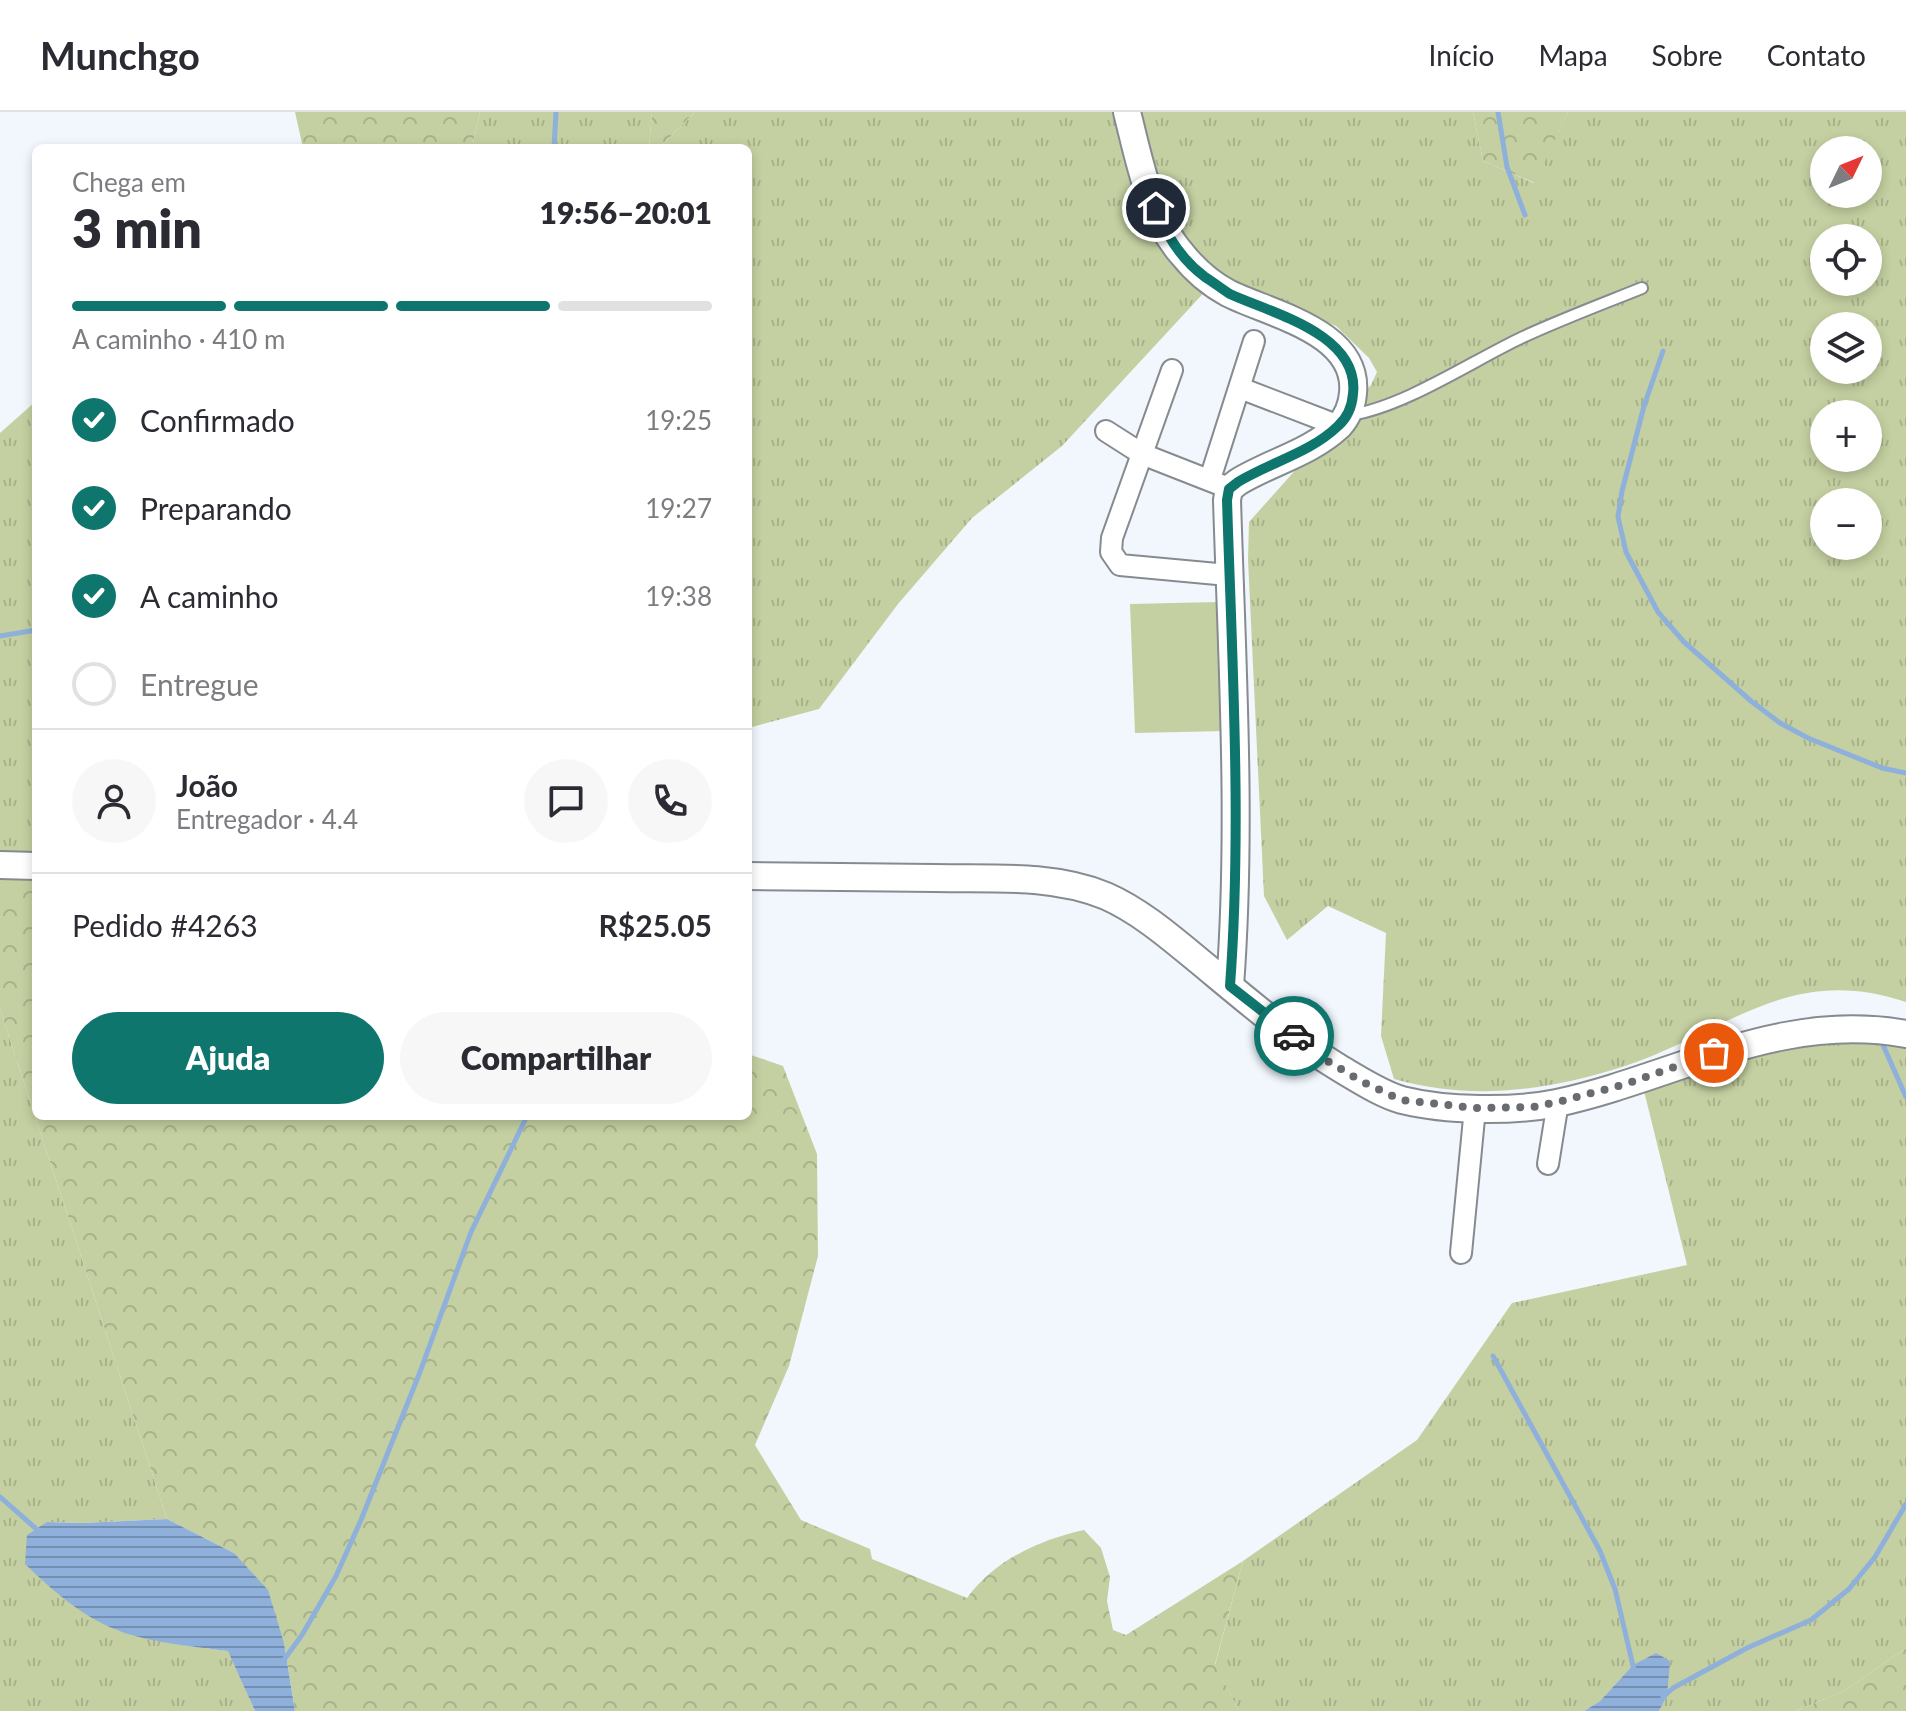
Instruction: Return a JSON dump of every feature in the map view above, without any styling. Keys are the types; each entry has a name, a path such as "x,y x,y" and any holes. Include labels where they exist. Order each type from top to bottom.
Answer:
{"street":[{"path":"1106,431 1142,454 1220,484 1313,446 1343,420 1354,388 1352,373 1331,344 1280,312 1229,293 1202,275 1180,253 1158,214 1127,112"},
{"path":"1230,986 1235,901 1234,654 1228,575 1227,500 1220,484 1240,388 1254,341"},
{"path":"1172,370 1112,538 1111,552 1120,565 1228,575"},
{"path":"1240,388 1343,420"},
{"path":"0,865 32,866"},
{"path":"752,876 1018,879 1075,886 1108,897 1146,919 1324,1059 1401,1100 1475,1108 1533,1107 1626,1084 1739,1045 1784,1034 1826,1029 1880,1029 1906,1034"},
{"path":"1548,1164 1558,1102"},
{"path":"1461,1253 1475,1108"}],"lane":[{"path":"1343,420 1392,403 1524,337 1642,288"}],"green space":[{"path":"295,112 480,112 473,144 302,144"},
{"path":"480,112 652,112 649,144 473,144"},
{"path":"652,112 695,112 663,144 649,144"},
{"path":"695,112 1473,112 1483,161 1534,183 1568,112 1906,112 1906,1002 1864,992 1826,991 1791,996 1758,1007 1622,1067 1537,1087 1452,1090 1394,1079 1381,1036 1386,933 1328,906 1287,940 1264,896 1248,560 1249,522 1371,385 1377,372 1369,358 1336,326 1267,299 1211,285 1062,446 972,518 898,604 819,709 752,727 752,144 663,144"},
{"path":"1473,112 1568,112 1535,183 1483,161"},
{"path":"32,405 32,855 0,854 0,433"},
{"path":"1218,602 1224,731 1135,733 1130,604"},
{"path":"0,880 32,880 32,1107 0,1009"},
{"path":"0,1009 32,1107 32,1120 36,1120 167,1519 47,1522 117,1630 188,1646 229,1651 255,1711 0,1711"},
{"path":"1835,1015 1868,1018 1906,1029 1906,1648 1844,1691 1796,1711 1659,1711 1667,1696 1633,1665 1600,1701 1584,1711 1239,1711 1215,1665 1243,1561 1417,1440 1512,1303 1687,1265 1643,1087 1781,1024"},
{"path":"752,1055 783,1066 817,1154 818,1256 789,1366 755,1445 801,1520 870,1549 872,1559 967,1598 1004,1562 1035,1546 1084,1530 1101,1548 1110,1577 1107,1601 1113,1630 1126,1635 1243,1561 1215,1664 1239,1711 295,1711 284,1643 234,1553 167,1519 36,1120 752,1120"},
{"path":"1906,1648 1906,1711 1796,1711 1844,1691"}],"water":[{"path":"167,1519 234,1553 268,1590 284,1643 295,1711 255,1711 228,1651 156,1641 117,1630 79,1610 25,1564 27,1535 47,1522"},
{"path":"1656,1653 1670,1661 1667,1696 1659,1711 1584,1711 1600,1701 1633,1665"}],"waterway":[{"path":"554,144 556,112"},
{"path":"1498,112 1507,167 1525,215"},
{"path":"1663,351 1644,406 1618,517 1626,552 1658,612 1684,642 1780,723 1808,738 1882,768 1906,773"},
{"path":"0,636 32,631"},
{"path":"1883,1045 1906,1097"},
{"path":"283,1661 336,1576 420,1372 471,1232 525,1120"},
{"path":"1493,1356 1600,1551 1615,1589 1634,1670"},
{"path":"0,1497 41,1533"},
{"path":"1663,1697 1673,1688 1747,1648 1811,1620 1849,1589 1875,1557 1906,1504"}],"way so far":[{"path":"1294,1036 1324,1059 1401,1100 1475,1108 1533,1107 1558,1102 1626,1084 1714,1053"}],"route":[{"path":"1156,208 1163,227 1180,253 1202,275 1229,293 1280,312 1310,329 1331,344 1352,373 1352,402 1348,415 1339,426 1313,446 1238,482 1229,489 1227,500 1228,575 1234,654 1235,916 1230,986 1294,1036"}]}
